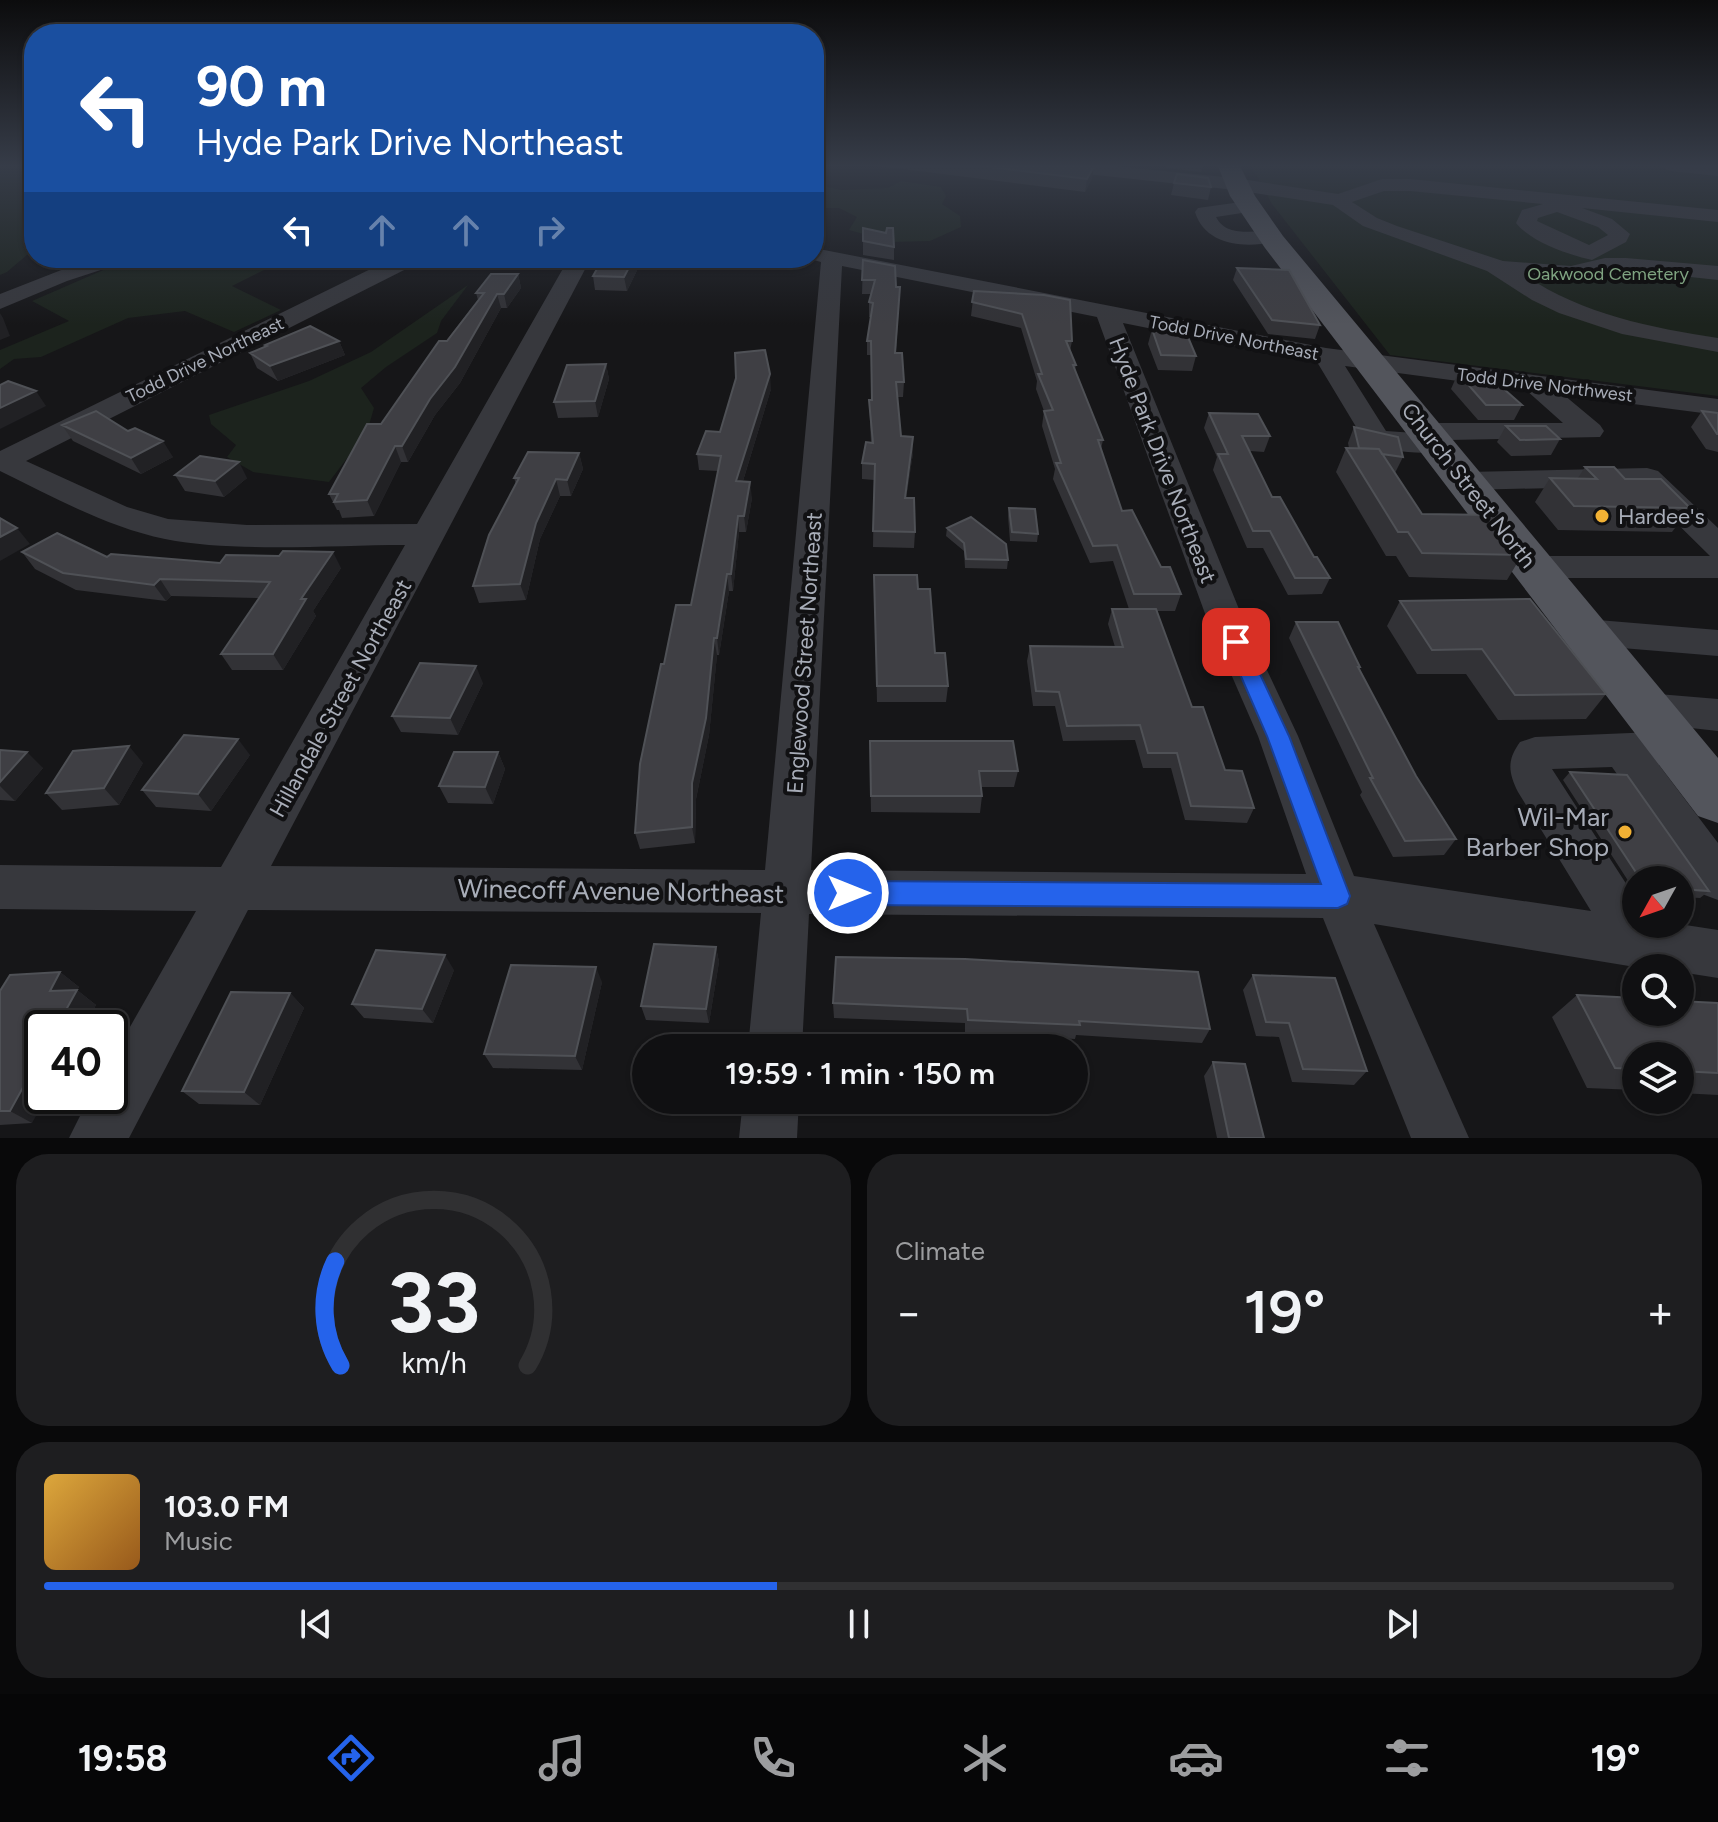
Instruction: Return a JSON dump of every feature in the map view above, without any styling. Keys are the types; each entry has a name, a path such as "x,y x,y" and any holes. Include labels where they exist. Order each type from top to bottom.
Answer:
{"main road":[{"name":"Church Street North","path":"1259,219 1371,381 1432,438 1718,799"}],"street":[{"path":"1364,219 1495,266 1547,299 1583,312 1637,330 1718,345"},
{"path":"1527,219 1526,223 1542,233 1599,259 1718,273"},
{"path":"1596,219 1620,234 1619,238 1601,245 1599,259"},
{"name":"Todd Drive Northeast","path":"824,256 1326,356 1371,381"},
{"path":"1495,266 1571,273 1599,259"},
{"path":"0,302 83,268"},
{"name":"Todd Drive Northeast","path":"1,462 390,268"},
{"name":"Hillandale Street Northeast","path":"98,1138 575,268"},
{"name":"Englewood Street Northeast","path":"776,1034 798,696 815,518 823,268"},
{"name":"Hyde Park Drive Northeast","path":"1107,313 1225,619 1278,736 1338,896 1440,1138"},
{"name":"Todd Drive Northwest","path":"1371,381 1535,384 1718,407"},
{"path":"1432,438 1590,431 1535,384"},
{"path":"1,462 116,514 167,529 247,535 430,534"},
{"path":"1466,481 1520,480 1563,495 1633,495 1660,502 1683,513 1718,547"},
{"path":"1534,567 1718,567"},
{"path":"1586,632 1718,643"},
{"path":"1646,708 1718,715"},
{"path":"1622,877 1533,779 1530,761 1535,754 1678,748"},
{"path":"1623,750 1718,879"},
{"name":"Winecoff Avenue Northeast","path":"0,887 1338,896 1622,927"},
{"path":"768,1138 770,1114"}],"green space":[{"path":"0,219 24,219 24,258 0,275"},
{"path":"856,219 960,219 961,227 930,241 892,242 849,230"},
{"name":"Oakwood Cemetery","path":"1284,219 1718,219 1718,396 1390,355"},
{"path":"108,268 268,268 232,286 281,310 234,332 185,311 128,318 41,357 14,359 0,369 0,350 69,321 32,301"},
{"path":"468,285 441,321 437,333 361,388 374,408 367,432 329,482 253,472 227,457 236,445 211,424 209,415 309,381 371,352"}],"building":[{"path":"863,228 886,233 887,228 893,228 894,247 863,241"},
{"path":"863,260 895,266 896,287 900,287 895,353 902,353 904,382 896,382 901,436 913,437 905,498 914,498 915,532 873,531 875,464 862,463 866,442 873,443 869,400 872,400 871,341 867,341 873,303 869,302 875,280 862,280"},
{"path":"597,268 629,268 624,277 593,276"},
{"path":"1237,268 1289,270 1320,325 1272,320"},
{"path":"491,274 518,274 504,294 497,294 455,367 430,399 402,446 395,446 367,500 334,502 338,494 329,494 367,424 381,424 439,341 447,341 484,293 476,293"},
{"path":"974,291 1044,295 1070,300 1072,341 1066,341 1103,440 1098,440 1122,511 1132,510 1161,567 1170,567 1181,594 1134,594 1117,545 1093,546 1056,463 1061,463 1044,411 1053,410 1038,374 1042,374 1022,314 972,302"},
{"path":"310,326 339,341 270,366 250,353 265,345"},
{"path":"1152,329 1185,330 1196,356 1161,355"},
{"path":"765,350 770,374 736,481 750,482 744,516 738,516 731,574 727,574 717,638 714,638 706,718 692,783 692,827 635,833 640,764 661,664 664,664 676,605 691,605 721,456 697,454 706,431 720,432 736,378 735,353"},
{"path":"606,364 595,401 554,402 567,365"},
{"path":"1458,373 1487,374 1522,405 1486,405"},
{"path":"8,381 36,391 0,408 0,385"},
{"path":"96,411 128,431 135,428 163,441 131,458 62,425"},
{"path":"1702,411 1718,413 1718,434 1717,434"},
{"path":"1209,413 1258,414 1270,436 1242,436 1272,497 1280,497 1314,557 1330,578 1295,578 1270,531 1253,531 1218,454 1228,454"},
{"path":"1506,426 1546,426 1560,439 1520,440"},
{"path":"1354,427 1398,437 1403,457 1382,454 1379,449 1359,448"},
{"path":"1346,448 1379,449 1422,514 1492,515 1522,555 1422,553 1408,532 1398,532"},
{"path":"528,452 579,453 567,480 556,479 536,523 520,584 473,586 489,535 519,478 514,478"},
{"path":"200,456 239,462 215,481 175,475"},
{"path":"1585,467 1614,467 1625,479 1661,479 1690,508 1574,506 1550,478 1597,479"},
{"path":"1009,508 1035,509 1038,534 1012,532"},
{"path":"971,517 1006,544 1008,560 966,559 964,543 947,528"},
{"path":"0,518 17,528 0,537"},
{"path":"57,533 107,557 111,554 220,563 226,555 279,556 283,551 333,552 301,599 306,599 273,654 221,654 270,582 160,579 154,585 63,573 22,552"},
{"path":"874,575 917,575 918,589 930,589 935,653 945,653 948,686 877,686"},
{"path":"1530,599 1606,694 1515,695 1482,649 1432,650 1400,601"},
{"path":"1112,609 1156,609 1192,707 1203,707 1225,770 1242,771 1254,808 1191,806 1177,753 1148,753 1140,725 1067,726 1059,692 1036,691 1030,646 1123,647"},
{"path":"1296,622 1338,622 1358,667 1416,776 1456,839 1405,841 1370,778 1373,778"},
{"path":"420,663 476,666 450,718 392,716"},
{"path":"184,735 238,739 198,794 142,790"},
{"path":"870,741 1013,741 1018,771 979,771 982,796 871,796"},
{"path":"129,746 104,788 46,793 73,751"},
{"path":"0,750 27,752 0,782"},
{"path":"454,752 498,752 485,787 439,786"},
{"name":"Wil-Mar Barber Shop","path":"1570,772 1627,775 1691,866 1632,866"},
{"name":"Wil-Mar Barber Shop","path":"1694,870 1709,891 1694,890"},
{"path":"654,944 716,947 706,1009 641,1006"},
{"path":"376,950 445,955 422,1009 352,1004"},
{"path":"836,957 965,959 1198,972 1210,1029 1079,1021 1080,1025 968,1020 967,1009 833,1003"},
{"path":"511,965 596,967 575,1056 484,1054"},
{"path":"60,972 50,991 77,990 66,1010 24,1010 24,1086 10,1111 0,1111 0,991 10,975"},
{"path":"1253,975 1335,978 1367,1071 1303,1069 1289,1023 1266,1022"},
{"path":"231,992 290,993 244,1092 182,1091"},
{"path":"1577,995 1622,997 1622,1026 1694,1026 1694,1002 1718,1003 1718,1073 1694,1072 1694,1042 1622,1042 1622,1068 1615,1068"},
{"path":"1213,1062 1245,1064 1264,1138 1229,1138"}],"place":[{"name":"Hardee's","path":"1602,516"},
{"name":"Wil-Mar Barber Shop","path":"1625,832"}],"route":[{"path":"848,893 1338,896 1278,736 1236,642"}]}
